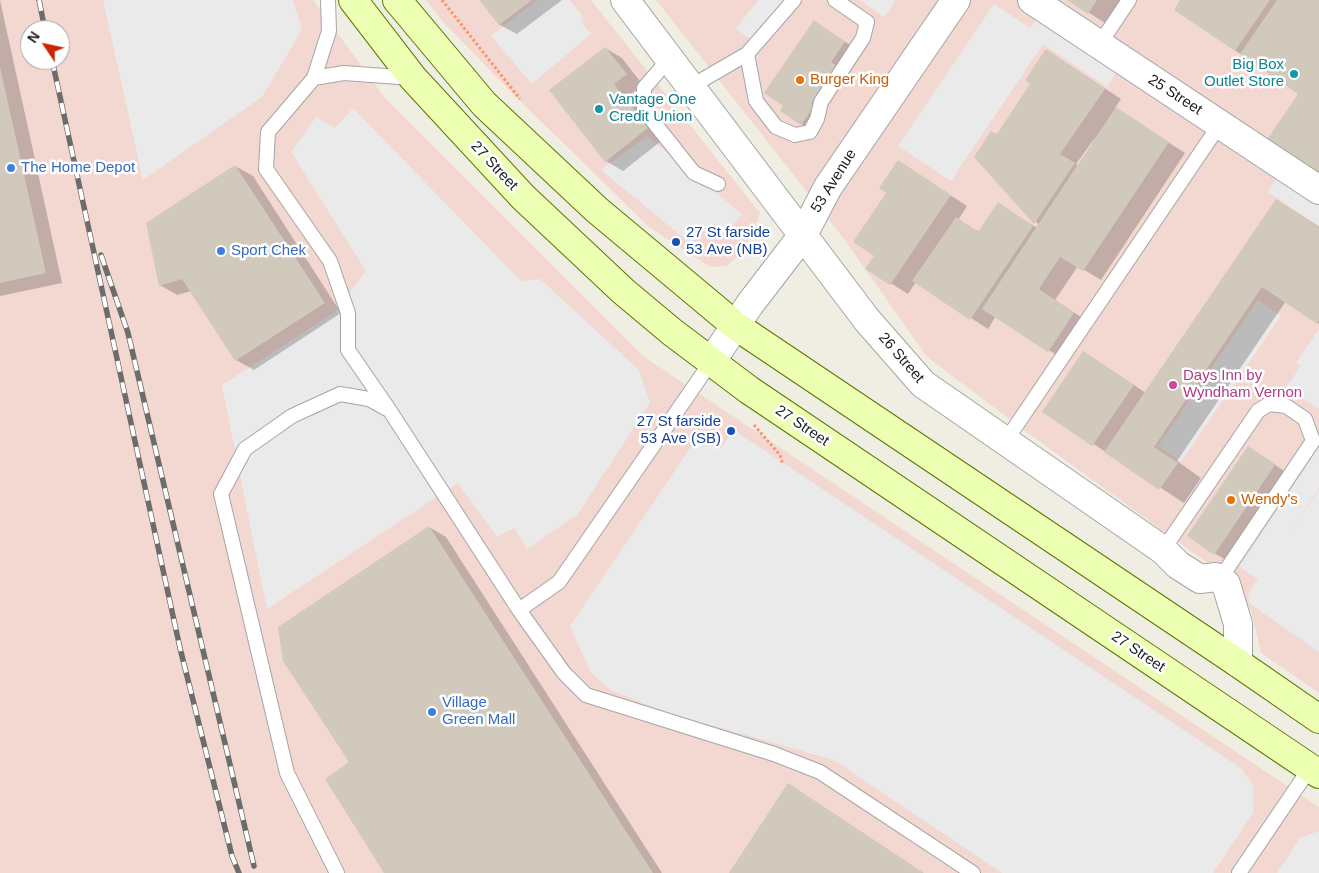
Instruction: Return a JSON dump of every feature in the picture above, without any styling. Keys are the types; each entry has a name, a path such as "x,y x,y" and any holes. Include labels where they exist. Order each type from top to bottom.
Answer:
{"main road":[{"name":"27 Street","path":"353,0 413,78 523,197 622,291 711,362 749,390 1316,765"},
{"path":"396,0 484,104 597,210 736,326 1238,662 1319,719"}],"street":[{"name":"26 Street","path":"625,0 867,320 923,384 1163,550 1178,565 1200,578 1216,577 1220,579"},
{"name":"53 Avenue","path":"711,362 803,235 828,187 956,0"},
{"name":"25 Street","path":"1032,0 1319,190"},
{"path":"1220,579 1226,584 1238,624 1238,662"}],"lane":[{"path":"328,0 329,31 314,78 268,132 266,170 330,261 348,313 348,350 390,411 519,610 564,673 586,695 774,754 820,772 974,873"},
{"path":"690,87 747,54 794,0"},
{"path":"747,54 756,101 776,126 795,135 810,132 817,119 821,102 863,38 868,22 835,0"},
{"path":"1098,45 1129,0"},
{"path":"669,59 644,88 644,110 694,174 718,184"},
{"path":"314,78 344,73 413,78"},
{"path":"1005,442 1220,124"},
{"path":"519,610 559,582 711,362"},
{"path":"337,873 287,773 221,494 245,449 292,416 340,394 368,399 390,411"},
{"path":"1163,550 1258,411 1269,404 1286,406 1305,419 1313,441 1220,579"},
{"path":"1239,873 1316,765"}],"path":[{"path":"442,0 520,99"},
{"path":"752,422 780,455 782,465"}],"shaded area":[{"path":"0,0 313,0 385,98 643,356 1319,807 1319,873 0,873"},
{"path":"103,0 293,0 302,30 262,97 143,180"},
{"path":"426,0 591,0 760,213 752,236 741,253 727,266 710,267 649,227 511,92 443,22"},
{"path":"537,0 570,0 584,18 581,21 591,34 532,84 491,36"},
{"path":"656,0 1319,0 1319,693 1261,653 1251,610 1235,583 1036,439 927,357 844,239"},
{"path":"758,0 785,0 752,40 736,29"},
{"path":"860,0 896,0 884,17"},
{"path":"994,4 1030,28 1040,15 1119,68 1107,87 1043,44 951,181 898,146"},
{"path":"353,108 521,281 540,279 639,370 650,403 577,515 527,549 514,528 497,537 458,483 267,609 222,385 335,312 366,271 291,152 316,117 335,128"},
{"path":"647,136 742,214 720,240 702,230 691,244 601,170"},
{"path":"1279,175 1319,201 1319,226 1268,192"},
{"path":"1258,300 1281,316 1181,462 1158,446"},
{"path":"1319,329 1319,409 1286,387 1301,366 1296,363"},
{"path":"734,430 1242,769 1253,786 1253,813 1213,873 1002,873 834,760 665,712 611,690 591,673 570,626 693,444 721,448"},
{"path":"1319,447 1319,488 1289,533 1319,490 1319,652 1249,603 1248,594 1258,579 1239,567"},
{"path":"1319,831 1319,873 1277,873 1300,838"}],"building":[{"path":"479,0 532,0 499,25"},
{"path":"1067,0 1097,0 1088,14"},
{"path":"1180,0 1270,0 1235,51 1174,10"},
{"name":"Big Box Outlet Store","path":"1277,0 1319,0 1319,178 1266,141 1298,94 1240,54"},
{"name":"Burger King","path":"814,20 845,42 831,62 837,66 811,104 814,106 801,125 780,111 783,106 764,93"},
{"name":"Vantage One Credit Union","path":"605,47 627,74 614,84 648,128 605,162 549,90"},
{"path":"1046,49 1105,89 1060,154 1075,163 1034,224 974,157 991,131 997,134 1030,84 1025,80"},
{"name":"The Home Depot","path":"0,67 46,273 0,283"},
{"path":"1116,107 1169,142 1083,271 1060,257 1039,289 1074,313 1048,352 982,309"},
{"path":"898,160 951,195 890,285 865,269 874,256 853,242 886,193 879,188"},
{"name":"Sport Chek","path":"235,165 325,303 235,361 182,279 159,286 146,223"},
{"name":"Days Inn by Wyndham Vernon","path":"1276,199 1319,228 1319,320 1317,324 1262,287 1154,447 1178,463 1159,490 1104,452"},
{"path":"998,202 1033,226 970,320 912,281 956,217 978,232"},
{"path":"1083,351 1134,385 1092,446 1042,412"},
{"name":"Wendy's","path":"1248,446 1275,465 1214,555 1187,536"},
{"name":"Village Green Mall","path":"429,526 653,873 384,873 325,779 349,762 283,661 278,627"},
{"path":"788,783 924,873 729,873"}],"railway":[{"path":"39,0 43,20"},
{"path":"54,70 180,648 232,856 239,873"},
{"path":"101,255 128,333 254,866"}],"place":[{"name":"Big Box Outlet Store","path":"1294,74"},
{"name":"Burger King","path":"800,80"},
{"name":"Vantage One Credit Union","path":"599,109"},
{"name":"The Home Depot","path":"11,168"},
{"name":"27 St farside 53 Ave (NB)","path":"676,242"},
{"name":"Sport Chek","path":"221,251"},
{"name":"Days Inn by Wyndham Vernon","path":"1173,385"},
{"name":"27 St farside 53 Ave (SB)","path":"731,431"},
{"name":"Wendy's","path":"1231,500"},
{"name":"Village Green Mall","path":"432,712"}]}
